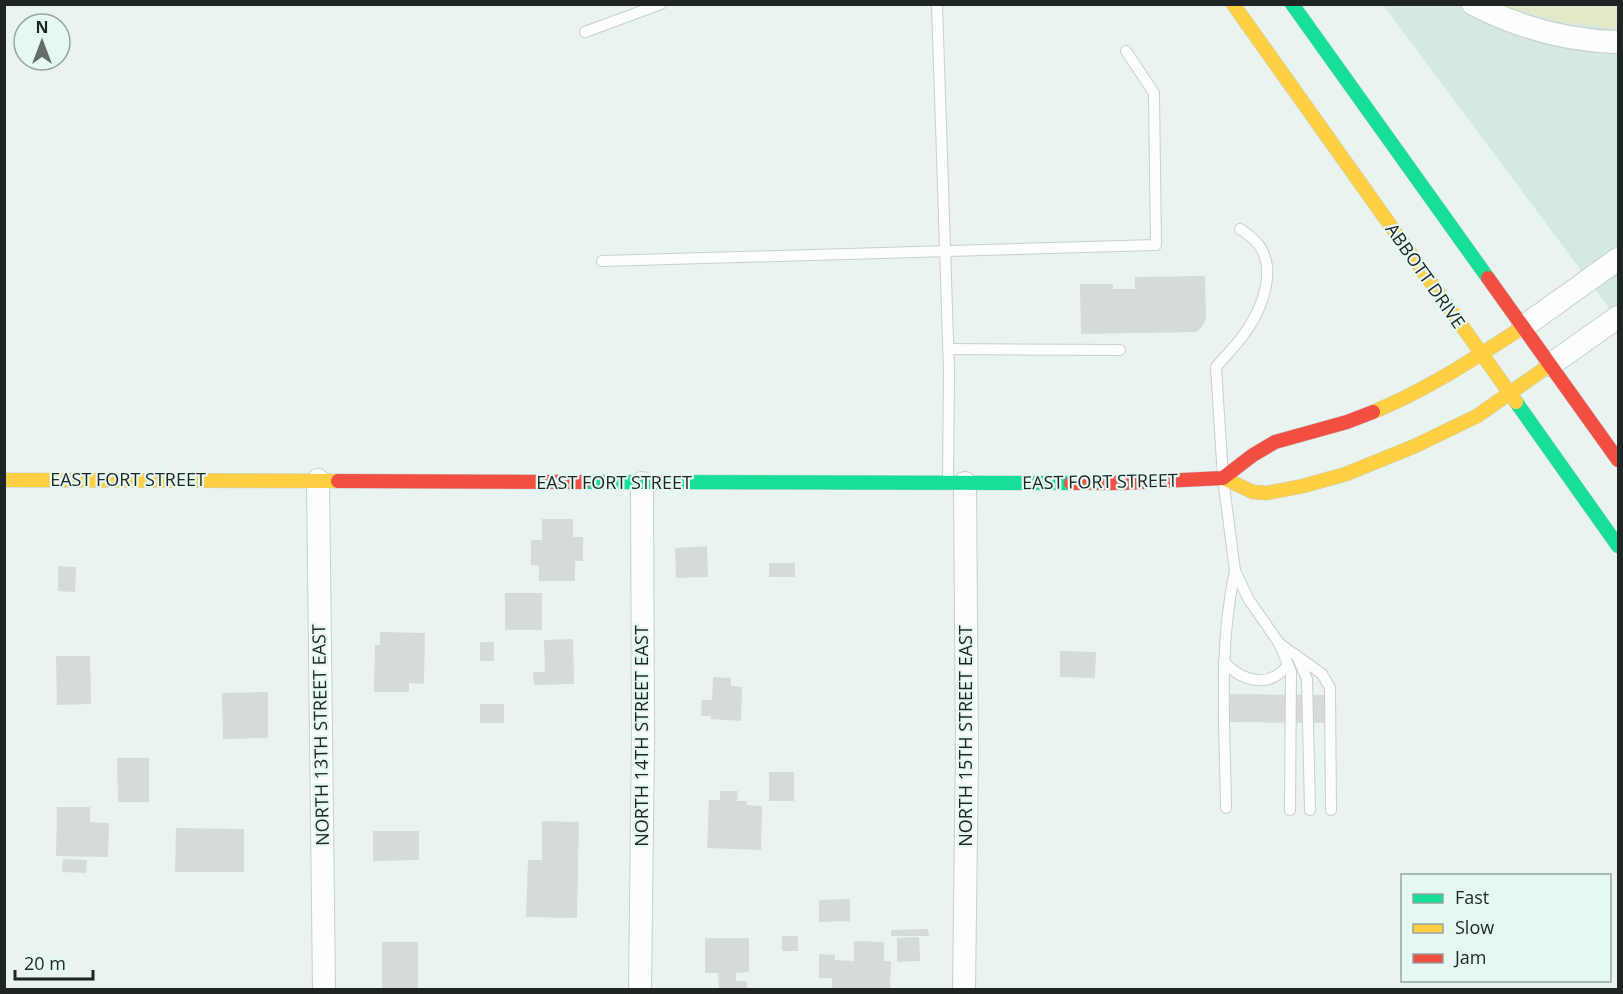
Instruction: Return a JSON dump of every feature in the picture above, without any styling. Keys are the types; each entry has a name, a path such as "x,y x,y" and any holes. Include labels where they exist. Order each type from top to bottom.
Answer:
{"main road":[{"name":"ABBOTT DRIVE","path":"1233,4 1618,546"},
{"path":"1292,4 1618,460"},
{"path":"1224,478 1253,455 1275,442 1321,430 1379,410 1419,391 1481,355 1523,327"},
{"name":"EAST FORT STREET","path":"4,480 1148,483 1224,478 1253,492 1267,493 1322,481 1367,466 1415,446 1477,416 1550,365"}],"street":[{"path":"1473,4 1493,15 1537,30 1568,37 1618,42"},
{"path":"1523,327 1618,259"},
{"path":"1550,365 1618,317"},
{"name":"NORTH 13TH STREET EAST","path":"318,480 324,990"},
{"name":"NORTH 14TH STREET EAST","path":"640,990 643,738 642,483"},
{"name":"NORTH 15TH STREET EAST","path":"956,483 966,765 964,990"}],"lane":[{"path":"585,32 661,4"},
{"path":"937,4 948,349 956,483"},
{"path":"602,261 1156,245 1154,93 1126,51"},
{"path":"1240,228 1259,245 1266,263 1267,283 1260,307 1249,329 1216,367 1224,478 1235,571 1249,600 1280,644 1291,672 1290,810"},
{"path":"948,349 1120,350"},
{"path":"1226,808 1224,662 1228,602 1235,571"},
{"path":"1280,644 1322,674 1330,688 1331,810"},
{"path":"1297,656 1307,679 1310,810"},
{"path":"1224,662 1241,676 1258,681 1275,678 1288,666"}],"shaded area":[{"path":"1383,5 1618,5 1618,320"}],"green space":[{"path":"1503,5 1618,5 1618,29 1560,22"}],"building":[{"path":"1205,276 1206,319 1196,332 1081,334 1080,284 1113,284 1113,289 1135,289 1135,277"},
{"path":"542,519 573,519 573,537 583,537 583,561 575,561 575,581 539,581 539,565 531,565 531,540 542,540"},
{"path":"707,546 708,577 676,578 675,548"},
{"path":"769,563 795,563 795,577 769,577"},
{"path":"58,566 76,567 75,592 58,591"},
{"path":"505,593 542,593 542,630 505,630"},
{"path":"380,632 425,633 424,684 409,683 409,692 374,692 375,645 380,645"},
{"path":"573,639 574,684 534,685 533,672 545,672 544,640"},
{"path":"480,642 494,642 494,661 480,661"},
{"path":"1060,651 1096,652 1095,678 1060,677"},
{"path":"56,656 90,656 91,704 57,705"},
{"path":"713,677 731,678 731,686 742,687 741,721 701,716 702,700 712,700"},
{"path":"268,692 268,738 223,739 222,693"},
{"path":"1230,694 1327,695 1327,723 1229,722"},
{"path":"480,704 504,704 504,723 480,723"},
{"path":"117,758 149,758 149,802 118,802"},
{"path":"769,772 794,772 794,801 769,801"},
{"path":"720,791 738,791 737,801 747,801 747,805 762,806 761,850 707,848 709,800 720,800"},
{"path":"57,807 90,807 90,822 109,823 108,857 56,856"},
{"path":"542,821 579,822 577,918 526,917 528,860 542,860"},
{"path":"176,828 244,829 244,872 175,872"},
{"path":"373,831 419,831 419,860 373,861"},
{"path":"63,859 87,860 86,873 62,872"},
{"path":"850,899 850,921 819,922 819,900"},
{"path":"928,929 929,936 891,936 891,930"},
{"path":"782,936 798,936 798,951 782,951"},
{"path":"919,937 920,961 897,962 897,938"},
{"path":"705,938 749,938 749,972 736,973 736,981 747,981 747,990 719,990 718,973 705,973"},
{"path":"854,941 884,942 884,961 891,961 890,990 832,990 832,978 819,978 819,954 835,955 835,960 854,961"},
{"path":"382,942 418,942 418,990 382,990"}],"traffic: fast":[{"path":"1292,4 1488,278"},
{"path":"1516,402 1618,546"},
{"path":"584,482 1071,483"}],"traffic: slow":[{"path":"1233,4 1516,402"},
{"path":"1373,412 1432,384 1523,327"},
{"path":"1223,478 1253,492 1267,493 1346,474 1415,446 1477,416 1550,365"},
{"path":"4,480 338,481"}],"traffic: jam":[{"path":"1488,278 1618,460"},
{"path":"1071,483 1223,478 1253,455 1275,442 1347,422 1373,412"},
{"path":"338,481 584,482"}]}
